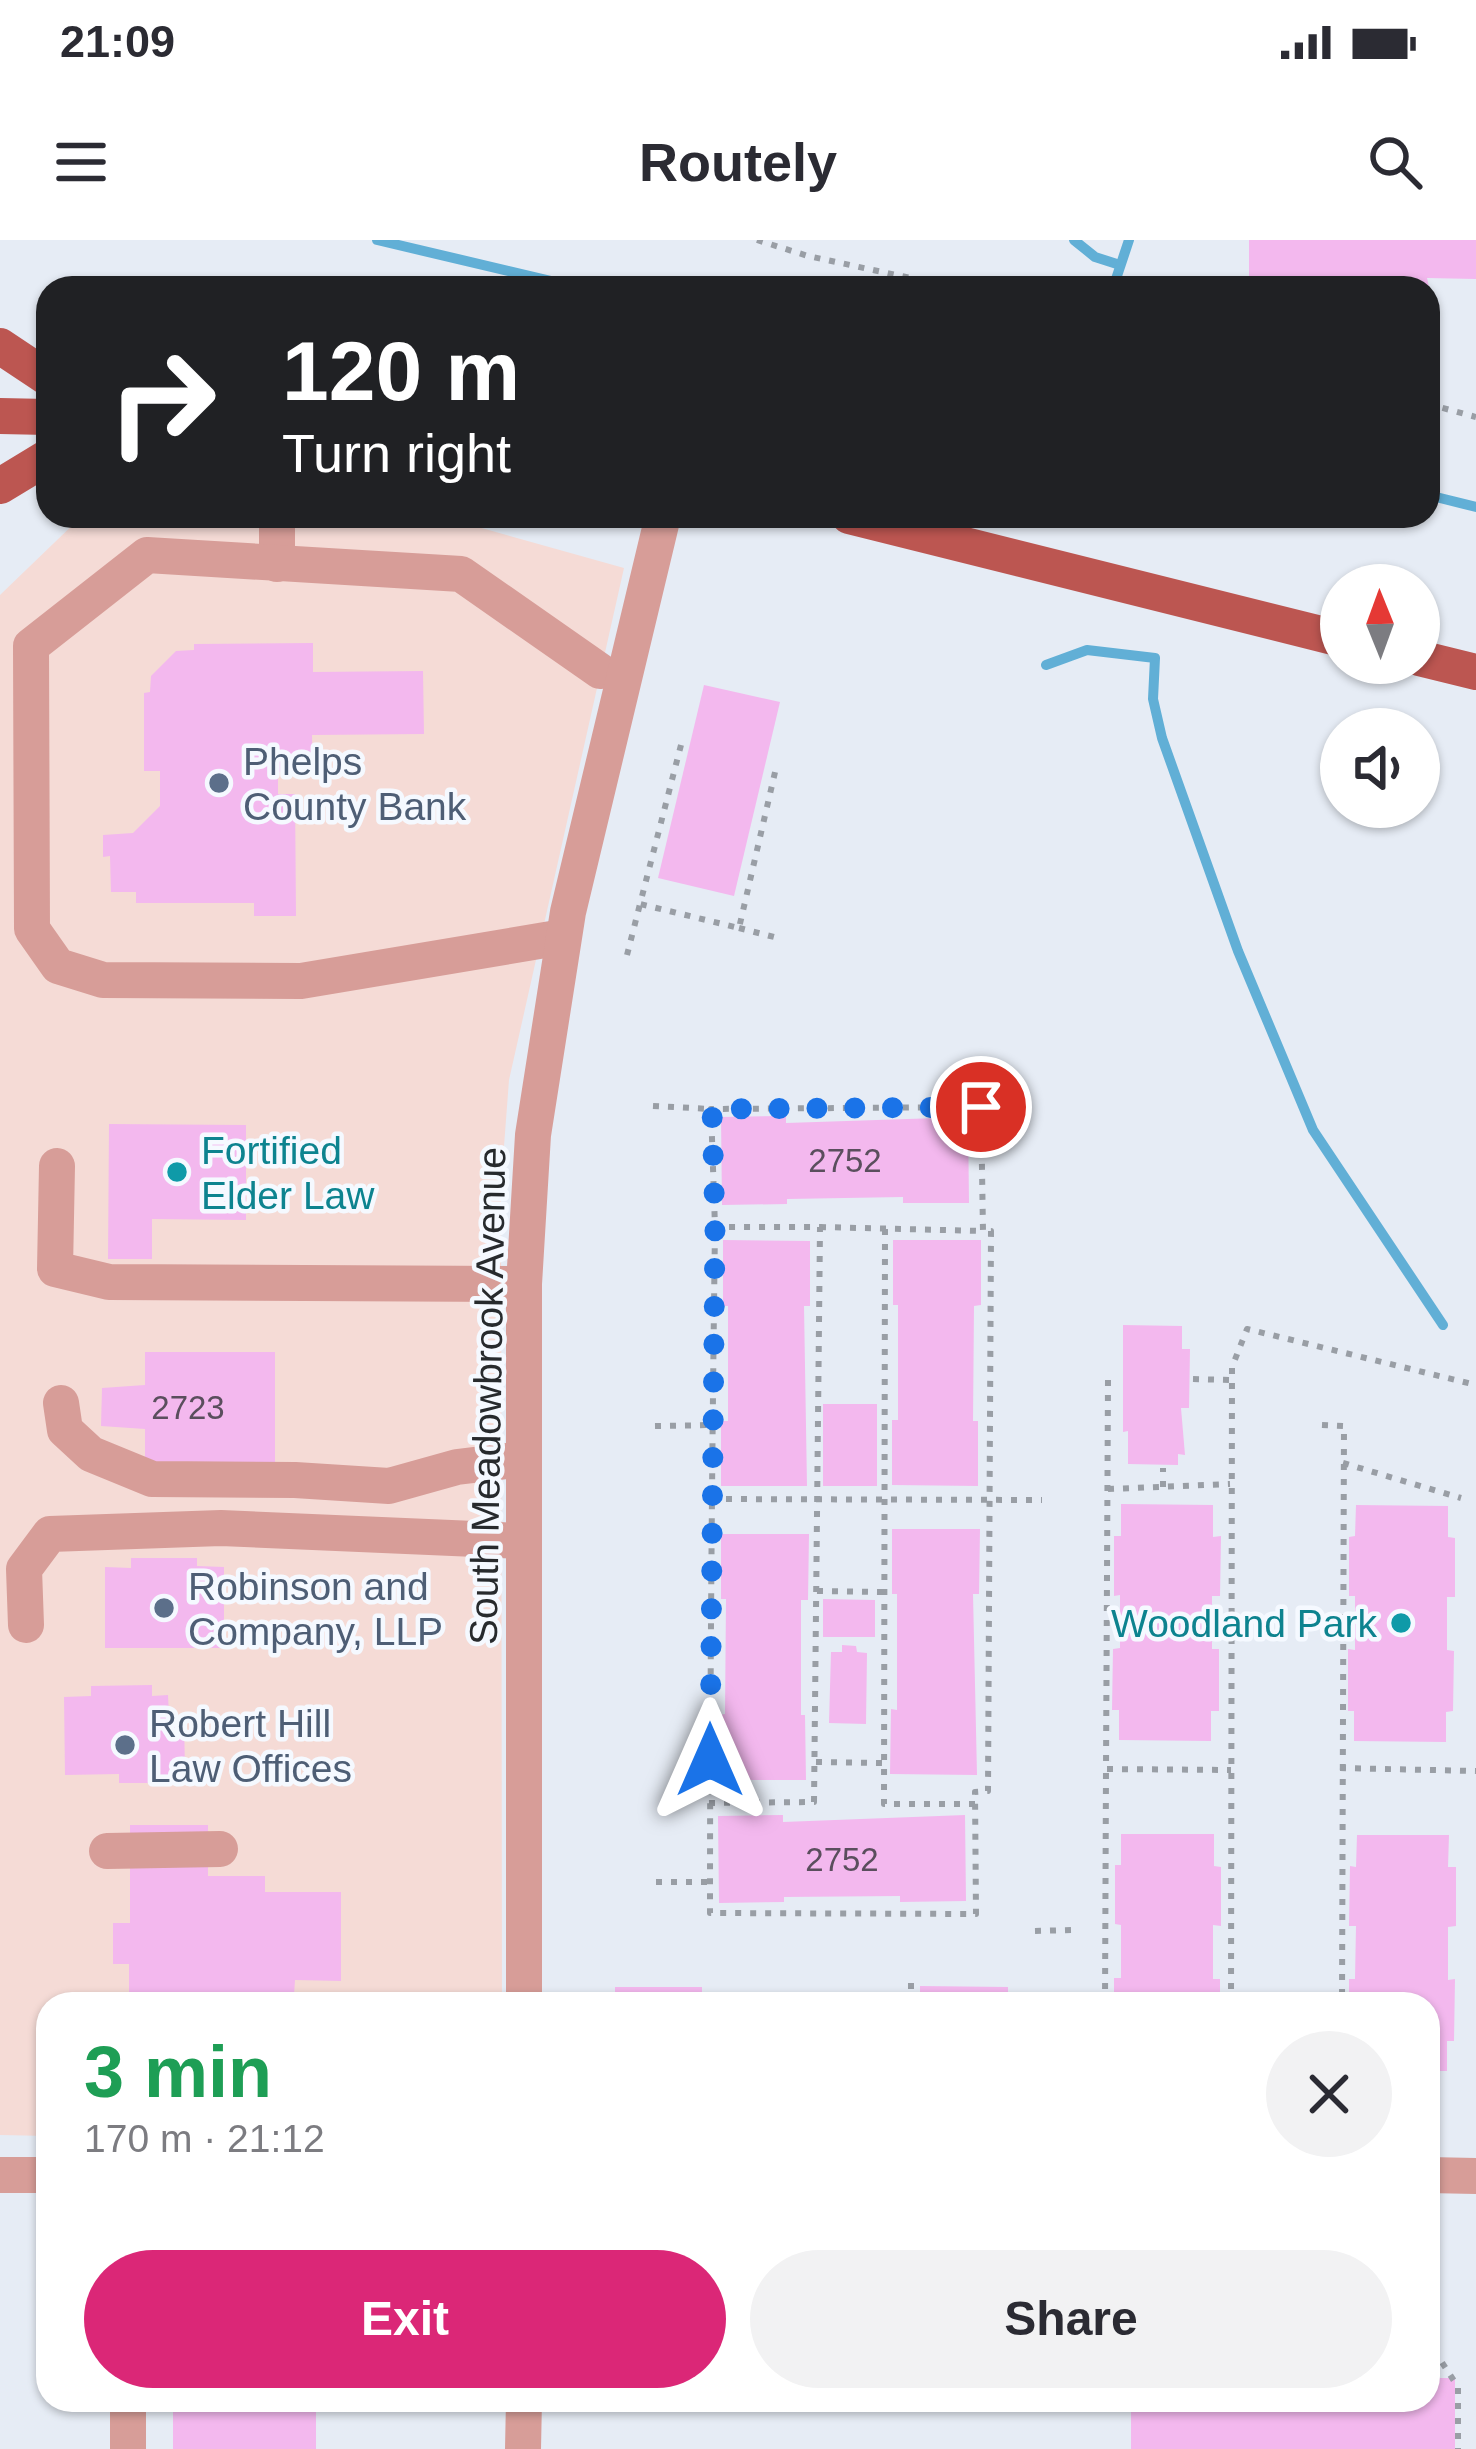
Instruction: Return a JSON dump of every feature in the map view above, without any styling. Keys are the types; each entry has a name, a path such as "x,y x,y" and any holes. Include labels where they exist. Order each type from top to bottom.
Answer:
{"main road":[{"path":"0,346 36,370"},
{"path":"0,416 36,418"},
{"path":"0,486 36,464"},
{"path":"897,528 1320,634"},
{"path":"1440,663 1476,672"}],"street":[{"path":"277,528 277,563"},
{"name":"South Meadowbrook Avenue","path":"524,1992 524,1284 532,1136 563,937 660,528"},
{"path":"563,937 301,981 103,980 58,966 32,929 31,646 146,556 461,574 600,671"},
{"path":"57,1166 55,1269 110,1282 524,1284"},
{"path":"61,1402 65,1430 91,1454 152,1479 389,1486 458,1467 524,1459"},
{"path":"26,1625 24,1569 50,1534 221,1528 524,1541"},
{"path":"107,1851 220,1849"},
{"path":"0,2175 36,2175"},
{"path":"1440,2176 1476,2176"},
{"path":"128,2412 128,2449"},
{"path":"524,2412 524,2449"}],"path":[{"path":"757,240 901,276"},
{"path":"1440,407 1476,417"},
{"path":"627,955 681,745"},
{"path":"739,928 776,768"},
{"path":"640,904 774,937"},
{"path":"653,1106 981,1107 983,1231"},
{"path":"712,1109 710,1913 976,1913 976,1792 988,1791 991,1231 715,1227"},
{"path":"710,1803 814,1802 820,1227"},
{"path":"885,1228 884,1804 976,1804"},
{"path":"1231,1992 1232,1367 1247,1329 1476,1385"},
{"path":"1192,1379 1232,1380"},
{"path":"1106,1992 1108,1380"},
{"path":"655,1426 712,1425"},
{"path":"1322,1425 1343,1426 1342,1992"},
{"path":"1343,1463 1461,1498"},
{"path":"1163,1468 1163,1487"},
{"path":"1108,1489 1232,1484"},
{"path":"712,1499 1042,1500"},
{"path":"817,1591 885,1592"},
{"path":"817,1762 884,1763"},
{"path":"1340,1768 1476,1771"},
{"path":"1106,1769 1231,1770"},
{"path":"656,1882 710,1882"},
{"path":"1035,1931 1074,1930"},
{"path":"911,1976 911,1992"},
{"path":"1440,2361 1458,2387 1457,2449"}],"shaded area":[{"path":"70,528 482,528 624,568 509,1080 501,1186 502,1992 36,1992 36,2136 0,2135 0,595"}],"building":[{"path":"1249,240 1476,240 1476,279 1249,276"},
{"name":"Phelps County Bank","path":"313,643 313,672 423,671 424,734 312,735 313,772 278,772 278,794 295,794 296,916 254,916 254,903 136,903 136,892 111,892 110,856 103,857 103,835 133,833 160,806 160,771 144,771 144,693 150,692 151,676 176,651 194,650 194,644"},
{"path":"704,685 780,702 734,896 658,878"},
{"path":"786,1116 786,1123 968,1117 969,1203 903,1203 903,1197 722,1205 721,1117"},
{"name":"Fortified Elder Law","path":"109,1124 246,1125 246,1220 152,1219 152,1259 108,1259"},
{"path":"723,1240 810,1241 810,1306 804,1306 807,1486 721,1486 721,1421 728,1421"},
{"path":"893,1240 981,1240 981,1305 974,1306 978,1486 892,1485 892,1420 898,1420"},
{"path":"1123,1325 1182,1326 1182,1349 1190,1349 1189,1408 1181,1408 1185,1455 1178,1454 1178,1465 1128,1464 1128,1431 1123,1432"},
{"path":"145,1352 275,1352 275,1463 145,1464 145,1429 101,1426 102,1388 145,1385"},
{"path":"823,1404 877,1404 877,1486 823,1486"},
{"name":"Woodland Park","path":"1121,1504 1213,1505 1213,1537 1221,1536 1220,1596 1212,1596 1212,1649 1219,1649 1219,1711 1211,1711 1211,1741 1119,1740 1119,1710 1112,1710 1113,1649 1120,1648 1114,1536 1121,1536"},
{"name":"Woodland Park","path":"1356,1505 1448,1506 1448,1537 1455,1538 1455,1597 1447,1597 1447,1650 1454,1651 1453,1711 1446,1712 1446,1742 1354,1741 1354,1711 1348,1711 1348,1649 1355,1650 1349,1537 1355,1536"},
{"path":"892,1529 980,1529 979,1594 973,1594 977,1775 890,1774 891,1709 897,1710"},
{"path":"721,1534 809,1534 808,1600 801,1600 806,1780 719,1780 726,1599 721,1599"},
{"name":"Robinson and Company, LLP","path":"131,1558 197,1558 197,1566 224,1567 224,1648 105,1648 105,1567 131,1568"},
{"path":"823,1599 875,1600 875,1637 823,1637"},
{"path":"842,1645 867,1653 866,1724 829,1723 831,1652 842,1652"},
{"name":"Robert Hill Law Offices","path":"152,1685 152,1696 168,1695 169,1716 184,1716 185,1773 169,1773 169,1783 119,1783 119,1774 65,1775 64,1697 91,1696 91,1686"},
{"path":"783,1815 783,1822 965,1815 966,1901 900,1902 900,1896 719,1903 718,1816"},
{"path":"130,1825 208,1825 208,1876 265,1876 265,1892 341,1892 341,1981 295,1980 294,1992 129,1992 129,1964 113,1964 113,1923 130,1923"},
{"path":"1121,1834 1214,1834 1214,1866 1221,1867 1221,1926 1213,1925 1213,1979 1220,1979 1220,1992 1114,1992 1114,1978 1121,1978 1115,1865 1121,1865"},
{"path":"1357,1835 1449,1835 1448,1867 1456,1867 1456,1926 1448,1927 1448,1980 1455,1979 1454,2041 1447,2041 1447,2071 1440,2071 1440,1992 1349,1992 1349,1979 1355,1979 1356,1926 1349,1926 1350,1866 1356,1867"},
{"path":"920,1986 1008,1987 1008,1992 920,1992"},
{"path":"615,1987 702,1987 702,1992 615,1992"},
{"path":"1440,2378 1455,2378 1455,2449 1131,2449 1131,2412 1440,2412"},
{"path":"173,2412 316,2412 316,2449 173,2449"}],"waterway":[{"path":"377,240 530,276"},
{"path":"1074,240 1095,257 1120,265"},
{"path":"1117,276 1129,240"},
{"path":"1440,498 1476,507"},
{"path":"1046,665 1087,650 1155,658 1153,699 1162,738 1238,951 1313,1130 1443,1325"}],"place":[{"name":"Phelps County Bank","path":"219,783"},
{"name":"Fortified Elder Law","path":"177,1172"},
{"name":"Robinson and Company, LLP","path":"164,1608"},
{"name":"Woodland Park","path":"1401,1623"},
{"name":"Robert Hill Law Offices","path":"125,1745"}],"route":[{"path":"710,1760 712,1109 981,1107"}]}
